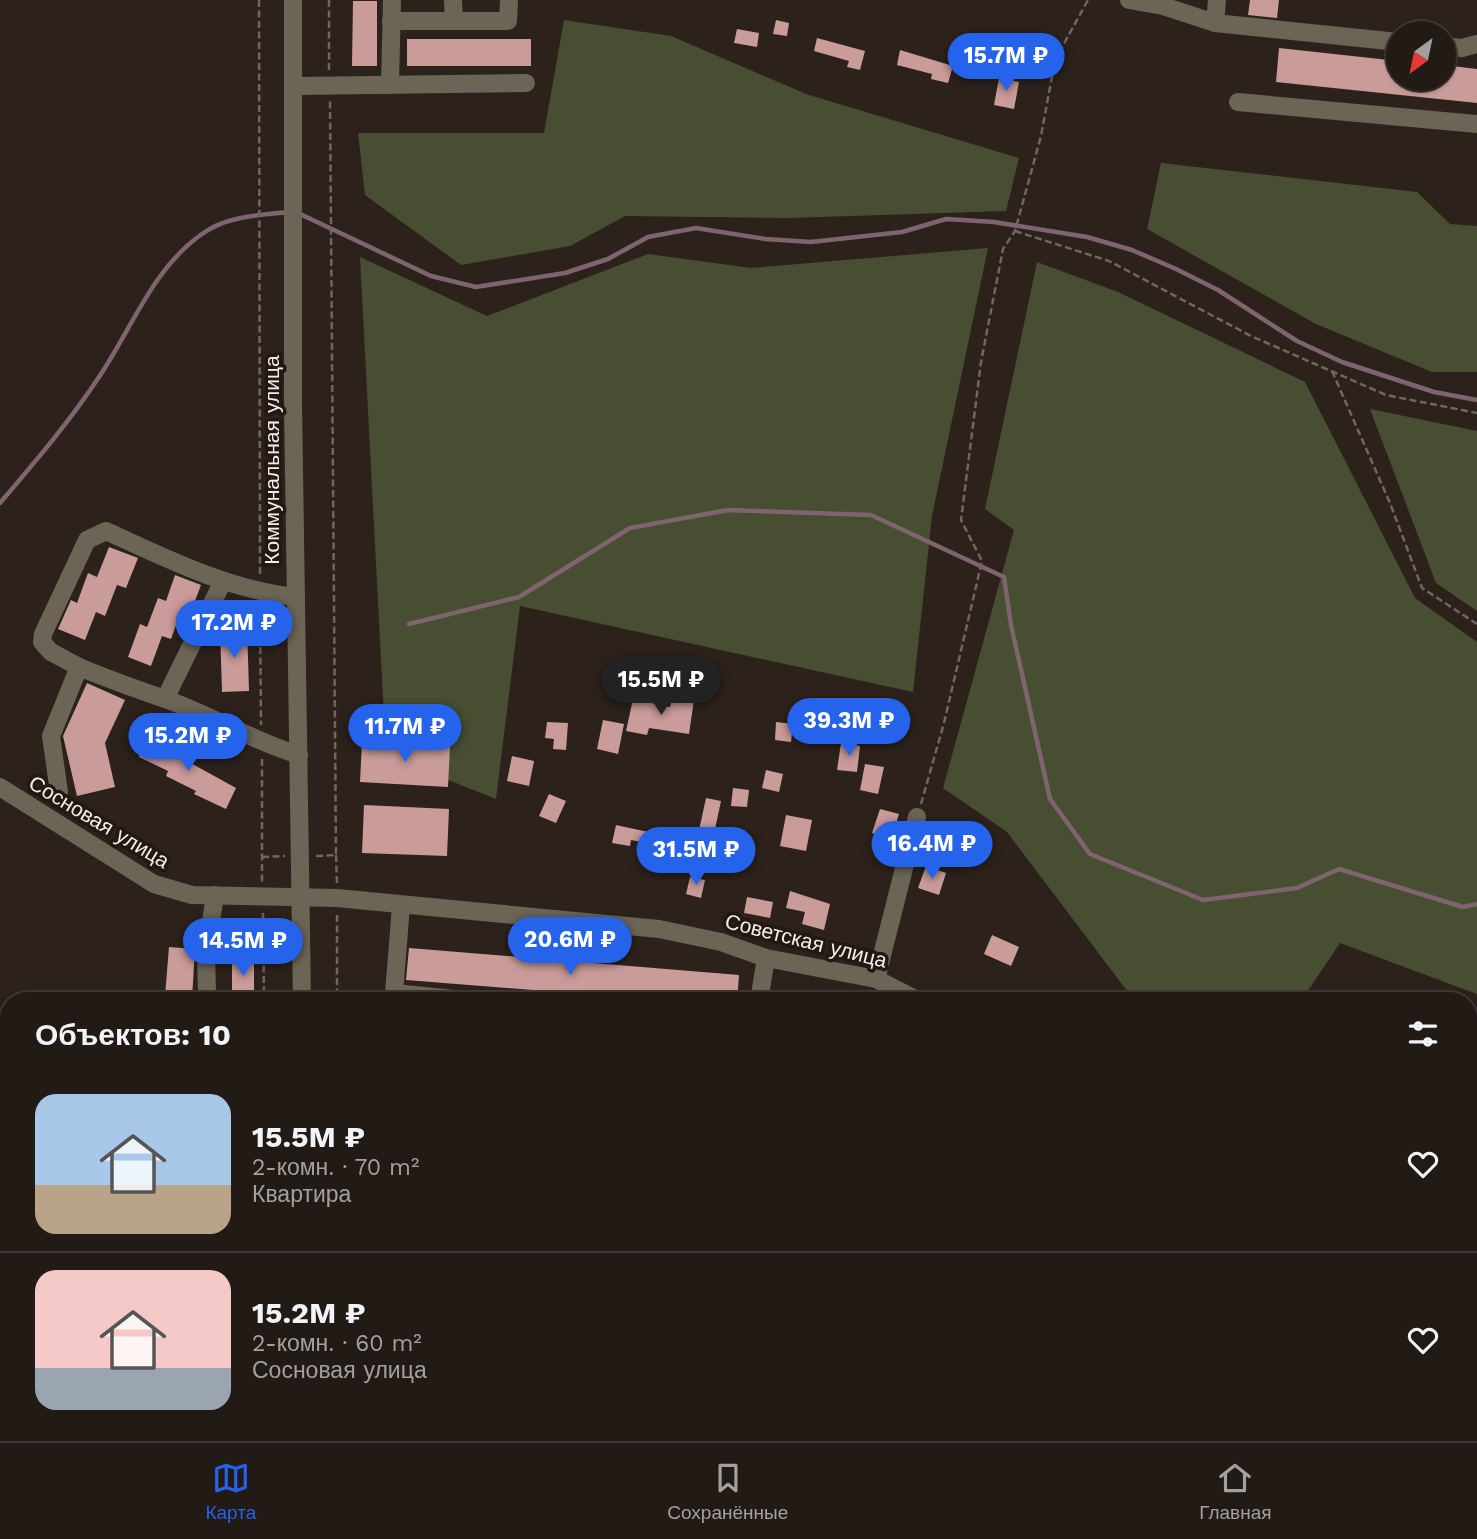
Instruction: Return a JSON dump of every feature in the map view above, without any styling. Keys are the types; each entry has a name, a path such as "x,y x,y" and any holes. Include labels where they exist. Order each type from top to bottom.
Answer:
{"street":[{"name":"Коммунальная улица","path":"293,0 296,597 302,992"},
{"path":"390,85 392,0"},
{"path":"453,0 454,21"},
{"path":"391,21 508,21 509,0"},
{"path":"1129,0 1163,6 1215,23 1386,41"},
{"path":"1215,23 1217,0"},
{"path":"1456,47 1477,44"},
{"path":"294,86 526,83"},
{"path":"1238,102 1477,124"},
{"path":"296,597 260,593 223,581 106,531 87,540 43,634 42,642 51,652 79,667 138,692 165,699 261,744 299,755"},
{"path":"165,699 223,581"},
{"path":"59,792 51,736 79,667"},
{"name":"Сосновая улица","path":"0,787 154,884 181,893 301,896"},
{"path":"876,979 917,817"},
{"path":"207,992 206,955 215,895"},
{"name":"Советская улица","path":"301,896 659,929 721,942 766,958 876,979 901,992"},
{"path":"394,992 401,906"},
{"path":"760,992 766,958"}],"path":[{"path":"259,0 264,992"},
{"path":"329,0 337,992"},
{"path":"917,817 944,723 982,561 961,520 981,362 1003,249 1015,231 1041,136 1055,60 1088,0"},
{"path":"1015,231 1109,261 1251,336 1386,395 1477,413"},
{"path":"1332,371 1391,503 1422,588 1477,624"},
{"path":"262,857 336,855"}],"green space":[{"path":"564,20 671,36 806,94 1019,158 1006,211 789,218 625,216 570,246 461,265 365,195 358,133 544,133"},
{"path":"1161,163 1417,192 1450,224 1477,226 1477,372 1432,372 1316,324 1147,229"},
{"path":"988,248 932,516 913,692 520,606 496,799 386,755 360,257 487,316 648,254 751,268"},
{"path":"1037,262 1118,292 1305,382 1415,598 1477,642 1477,992 1340,943 1307,992 1128,992 1007,832 943,788 1014,530 985,509"},
{"path":"1370,409 1477,431 1477,611 1436,583"}],"building":[{"path":"1250,0 1279,0 1277,18 1248,15"},
{"path":"353,1 377,1 377,66 352,66"},
{"path":"776,20 789,23 787,36 773,34"},
{"path":"737,29 759,33 757,47 734,43"},
{"path":"817,38 865,51 860,70 847,67 849,61 814,51"},
{"path":"407,39 531,39 531,66 407,66"},
{"path":"1279,48 1386,60 1386,91 1456,91 1456,66 1477,69 1477,103 1276,82"},
{"path":"900,50 953,66 948,83 931,79 932,74 897,65"},
{"path":"999,78 1019,82 1014,109 994,105"},
{"path":"109,547 138,558 126,588 117,585 105,616 96,612 85,640 58,629 71,600 77,603 88,573 97,577"},
{"path":"175,575 201,585 190,614 181,611 171,639 162,636 151,666 128,657 140,624 147,627 158,598 166,601"},
{"path":"247,627 249,691 222,692 220,628"},
{"path":"87,683 125,700 105,743 115,787 77,796 63,736"},
{"path":"672,697 694,700 689,734 649,728 647,735 626,731 633,699 670,707"},
{"path":"603,720 624,724 618,754 597,749"},
{"path":"547,722 568,723 566,750 553,749 554,739 545,738"},
{"path":"776,722 793,724 791,742 775,740"},
{"path":"149,736 181,751 178,756 236,788 226,809 194,794 196,791 166,776 168,771 139,757"},
{"path":"362,742 450,747 448,787 360,782"},
{"path":"841,743 860,746 857,772 837,770"},
{"path":"512,756 534,761 529,786 507,781"},
{"path":"865,764 884,767 878,794 860,790"},
{"path":"766,770 783,774 779,792 762,788"},
{"path":"733,788 749,790 747,807 731,806"},
{"path":"549,794 566,801 556,823 539,816"},
{"path":"706,798 721,801 710,853 695,849"},
{"path":"364,805 449,809 447,856 362,853"},
{"path":"880,809 899,814 891,839 872,833"},
{"path":"786,815 812,820 806,851 780,846"},
{"path":"616,825 653,833 651,844 631,840 630,846 612,843"},
{"path":"926,866 946,873 939,895 918,888"},
{"path":"690,877 705,880 701,898 686,894"},
{"path":"790,891 830,904 824,930 802,924 805,912 786,908"},
{"path":"747,897 773,902 770,918 744,913"},
{"path":"992,935 1019,947 1011,966 984,954"},
{"path":"169,947 195,949 192,992 165,992"},
{"path":"409,948 739,975 738,992 557,992 406,980"},
{"path":"232,960 254,960 254,992 232,992"}],"waterway":[{"path":"0,503 76,409 111,358 144,300 185,248 222,223 244,217 289,212"},
{"path":"298,213 431,276 476,287 565,273 608,259 648,237 696,228 765,239 811,242 902,232 946,219 994,222 1087,237 1132,250 1218,290 1297,341 1342,362 1434,392 1477,400"},
{"path":"409,624 519,597 630,528 728,510 871,515 1004,577 1011,625 1050,799 1090,854 1203,900 1297,888 1339,869 1463,907 1477,904"}]}
